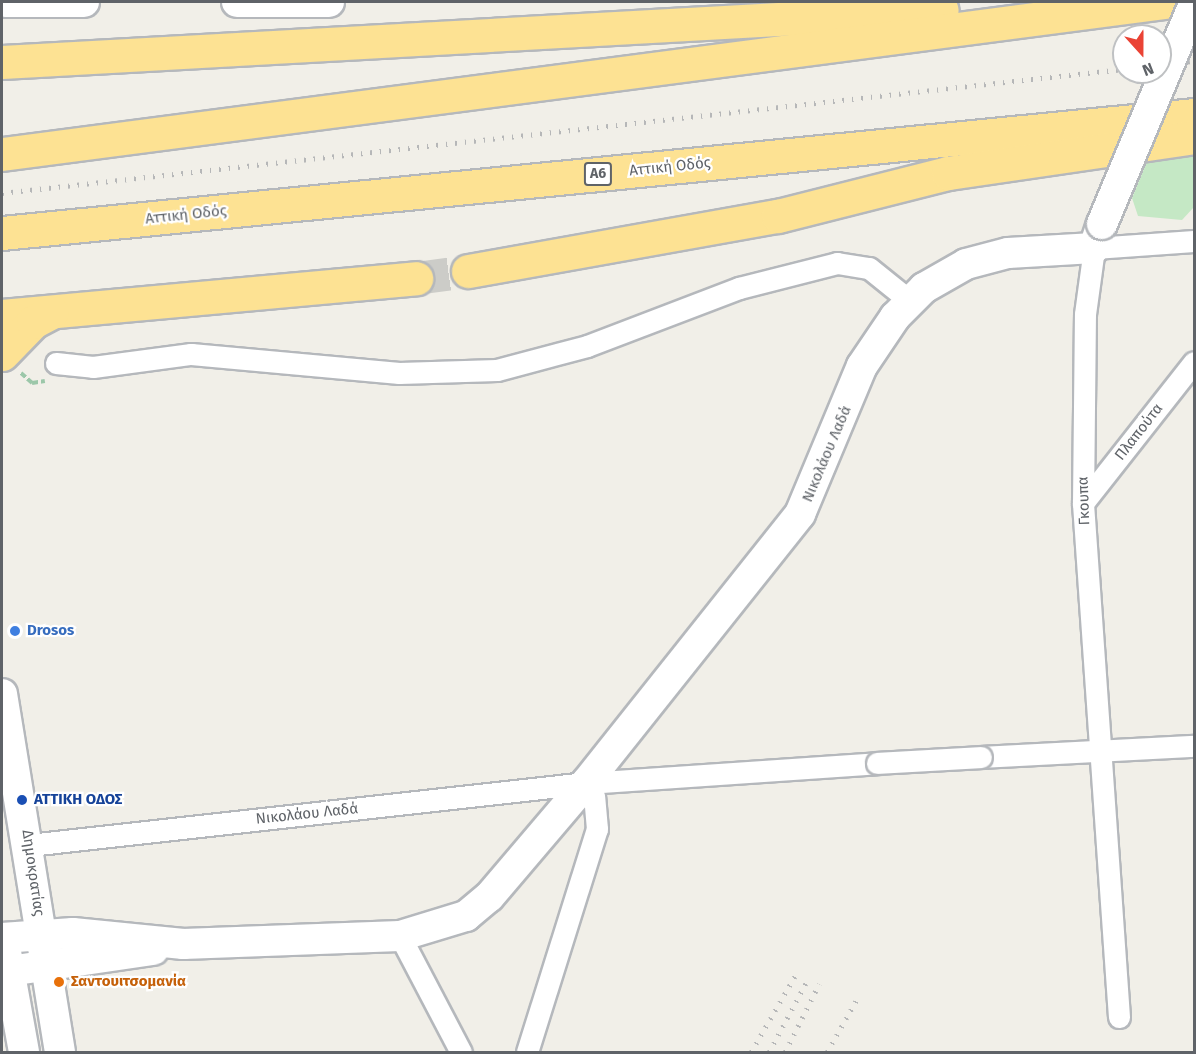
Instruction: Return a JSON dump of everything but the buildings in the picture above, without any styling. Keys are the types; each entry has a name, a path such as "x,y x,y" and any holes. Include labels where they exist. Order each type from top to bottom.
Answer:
{"highway":[{"path":"2,62 741,25 1004,2"},
{"path":"2,154 1165,2"},
{"path":"2,52 46,58"},
{"name":"Αττική Οδός","path":"2,233 1194,114"},
{"path":"468,271 778,216 948,173 1194,137"},
{"path":"2,316 416,278"},
{"path":"2,354 33,322 59,309"}],"street":[{"path":"5,2 84,2"},
{"path":"237,2 329,2"},
{"name":"Γκουπα","path":"1119,1017 1083,503 1085,314 1098,236 1194,4"},
{"path":"1098,236 1194,241"},
{"name":"Νικολάου Λαδά","path":"2,934 42,934 183,944 400,936 445,926 476,909 586,783 800,514 862,366 910,301 950,271 988,257 1098,236"},
{"path":"56,363 93,367 191,354 399,373 497,370 587,346 739,288 837,263 869,268 910,301"},
{"name":"Πλαπούτα","path":"1083,503 1194,362"},
{"name":"Δημοκρατίας","path":"2,694 29,845 60,1053"},
{"name":"Νικολάου Λαδά","path":"29,845 586,783 877,763 1194,746"},
{"path":"527,1053 597,829 596,804 586,783"},
{"path":"2,934 5,972 24,1053"},
{"path":"400,936 461,1053"},
{"name":"Νικολάου Λαδά","path":"5,972 48,968 183,944"}],"green space":[{"path":"1194,154 1194,207 1182,220 1138,216 1132,198 1148,159"}],"tunnel":[{"path":"416,278 468,271"}],"railway":[{"path":"1172,64 1194,61"},
{"path":"2,193 1112,70"},
{"path":"751,1052 796,974"},
{"path":"769,1052 808,979"},
{"path":"785,1052 819,984"},
{"path":"827,1052 857,999"}],"place":[{"name":"Drosos","path":"15,631"},
{"name":"ΑΤΤΙΚΗ ΟΔΟΣ","path":"22,800"},
{"name":"Σαντουιτσομανία","path":"59,982"}]}
